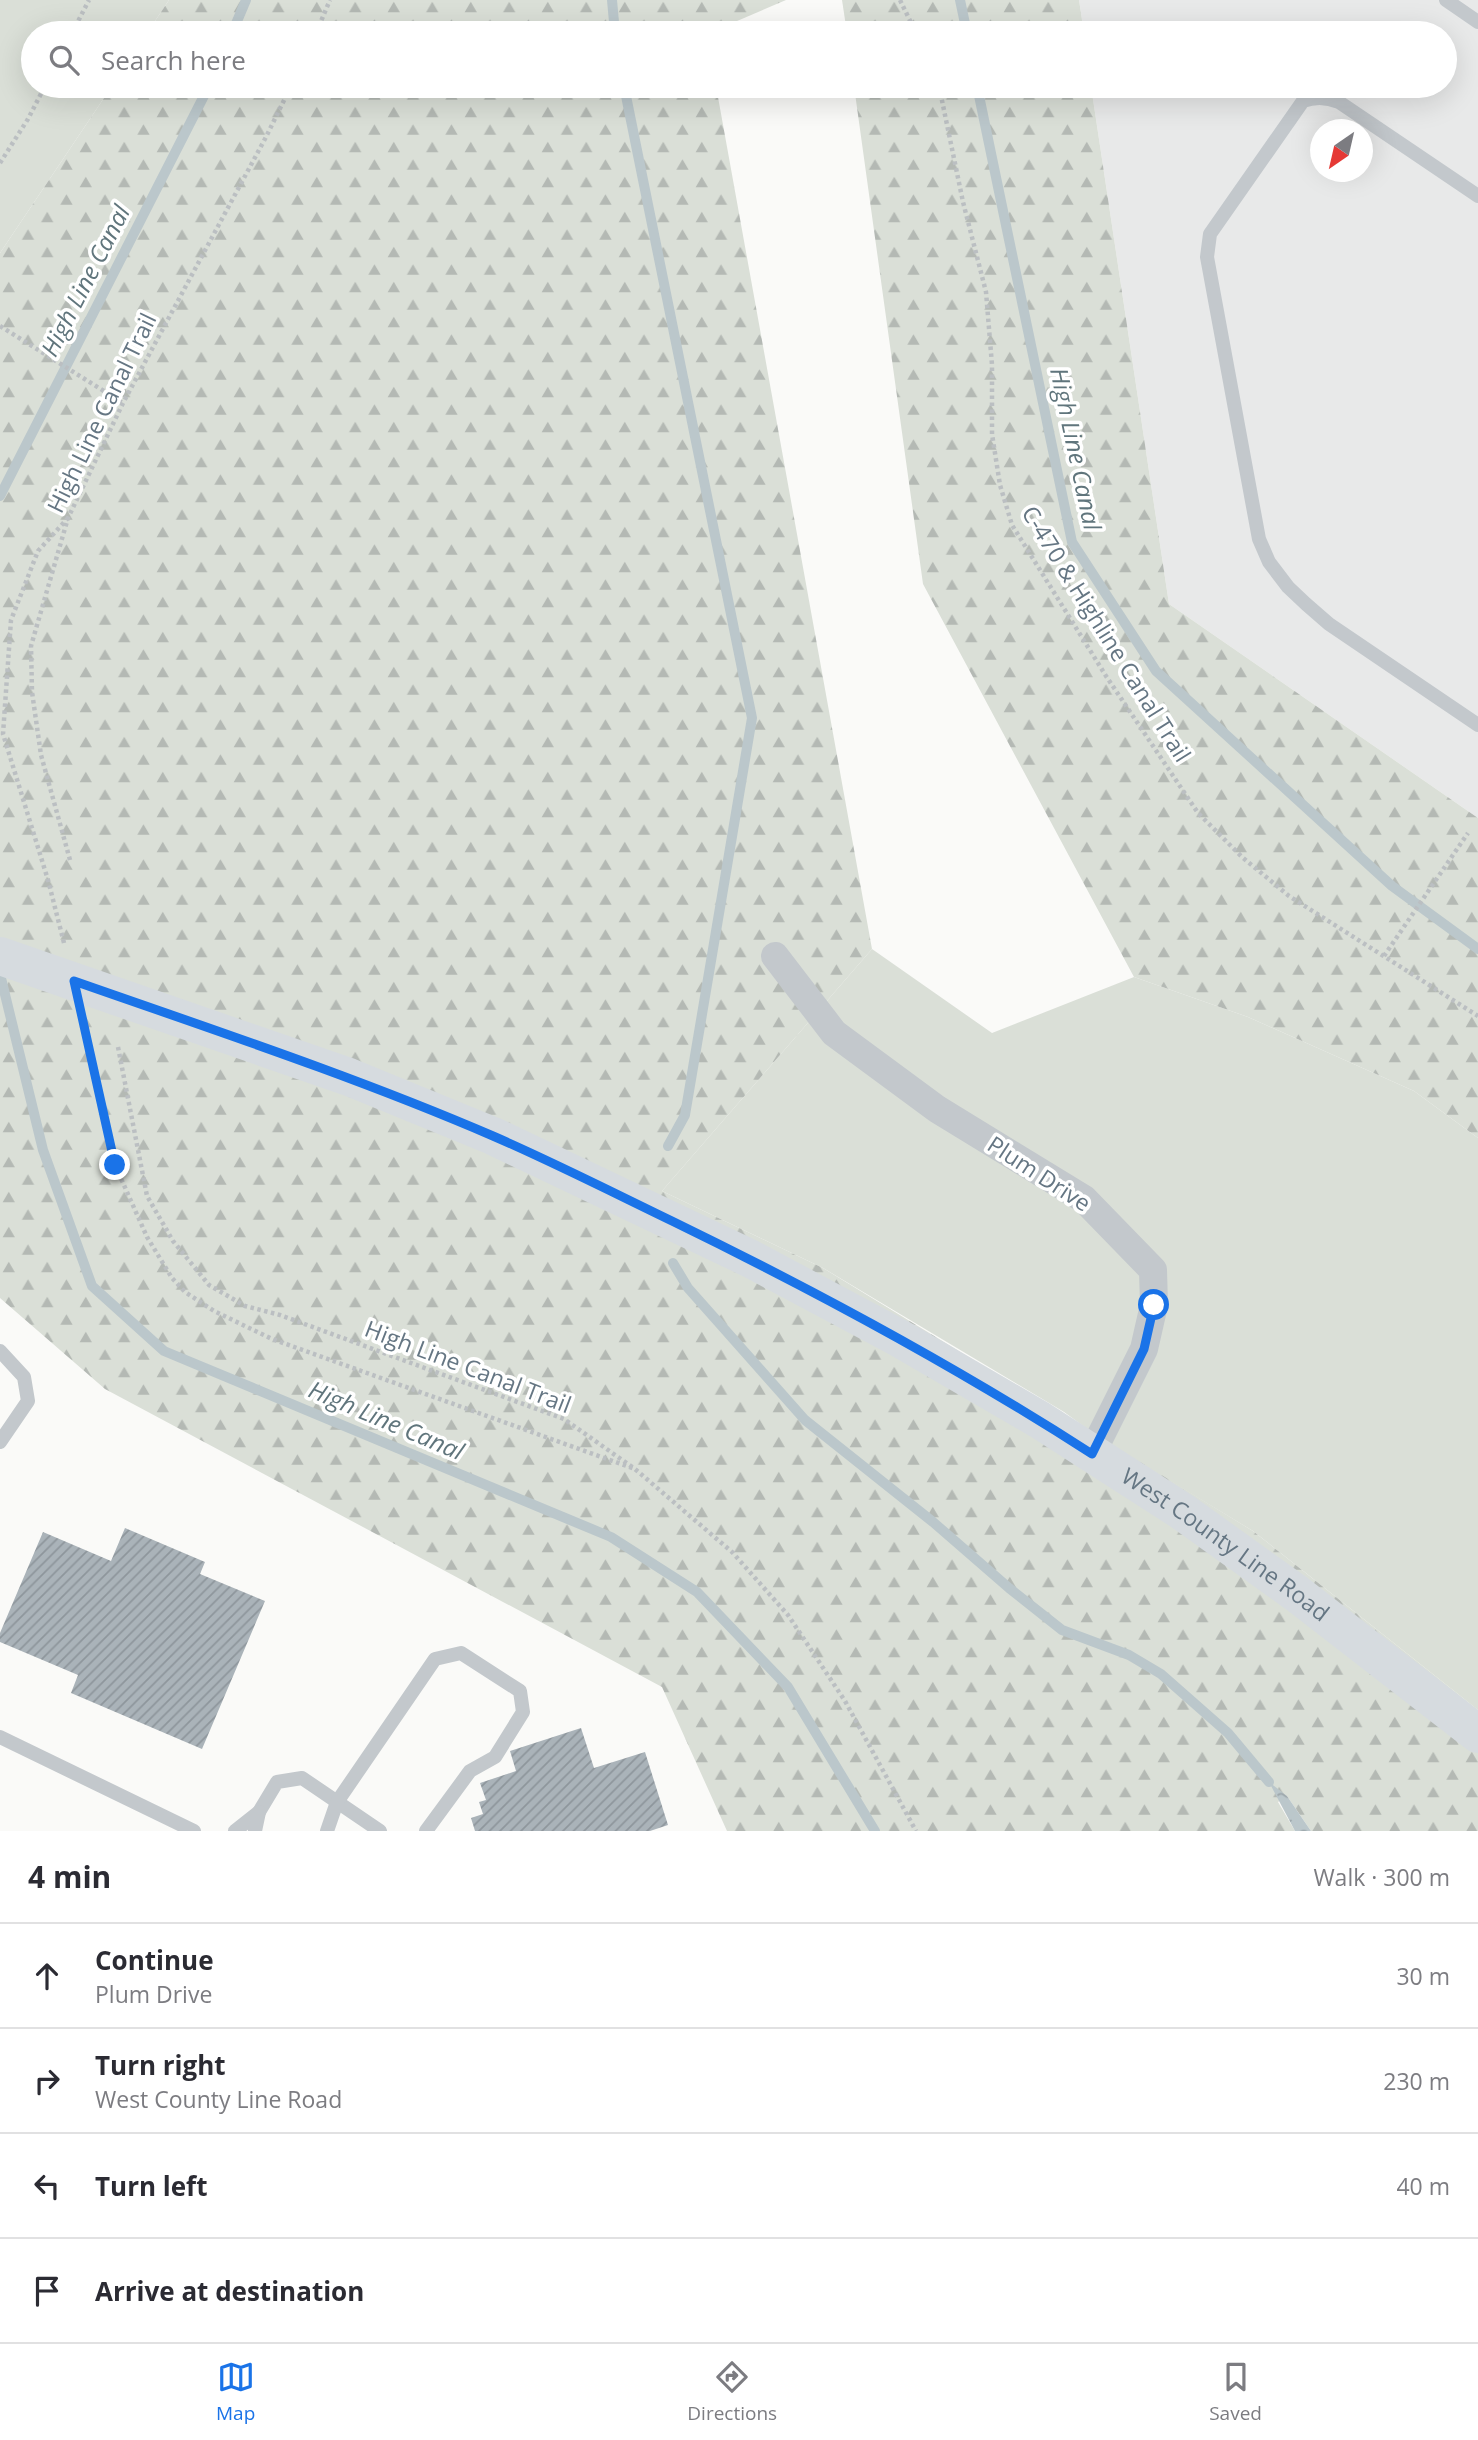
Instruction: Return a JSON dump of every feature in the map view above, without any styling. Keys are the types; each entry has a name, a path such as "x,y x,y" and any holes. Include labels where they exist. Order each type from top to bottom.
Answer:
{"main road":[{"name":"West County Line Road","path":"0,956 349,1077 493,1136 764,1266 899,1338 1040,1420 1183,1512 1296,1592 1478,1734"}],"street":[{"name":"Plum Drive","path":"775,956 834,1033 937,1109 1084,1199 1153,1270 1154,1305 1144,1349 1092,1454"}],"lane":[{"path":"1446,0 1478,22"},
{"path":"1319,98 1303,101 1210,234 1207,257 1259,539 1269,562 1288,587 1329,624 1478,725"},
{"path":"1330,98 1478,196"},
{"path":"0,1352 24,1377 28,1401 0,1442"},
{"path":"327,1831 337,1802 435,1659 461,1653 520,1691 523,1712 495,1757 470,1771 426,1831"},
{"path":"0,1737 194,1831"},
{"path":"255,1831 259,1812 277,1782 302,1778 380,1831"},
{"path":"235,1831 259,1812"}],"path":[{"path":"78,21 89,0"},
{"path":"321,21 330,0"},
{"path":"900,0 910,21"},
{"path":"0,163 39,98"},
{"name":"High Line Canal Trail","path":"70,860 41,755 32,692 32,646 68,518 123,403 285,98"},
{"name":"C-470 & Highline Canal Trail","path":"941,98 963,202 986,292 992,365 992,434 1000,485 1012,525 1106,676 1198,813 1242,857 1289,896 1478,1016"},
{"path":"0,326 123,403"},
{"path":"68,518 38,551 11,620 3,734 48,880 74,981 115,1165 147,1237 172,1278 185,1292 214,1311 272,1339 635,1469"},
{"path":"1384,956 1468,833"},
{"name":"High Line Canal Trail","path":"118,1047 147,1196 173,1241 209,1285 245,1306 293,1320 564,1419 635,1469 732,1552 788,1615 845,1701 916,1831"}],"shaded area":[{"path":"1079,0 1478,0 1478,818 1169,604 1093,98 1457,98 1457,21 1082,21"}],"green space":[{"path":"0,0 169,0 155,21 21,21 21,98 104,98 0,253"},
{"path":"169,0 786,0 737,21 155,21"},
{"path":"842,0 1079,0 1082,21 845,21"},
{"path":"104,98 718,98 872,949 662,1191 823,1268 1253,1531 1478,1710 1478,1831 1311,1831 1287,1796 1278,1802 1295,1831 727,1831 662,1687 105,1389 0,1298 0,253"},
{"path":"856,98 1093,98 1169,604 1478,818 1478,1138 1414,1091 1248,1017 1134,977 923,584"},
{"path":"872,949 992,1033 1134,977 1248,1017 1414,1091 1478,1138 1478,1710 1253,1531 1104,1441 1064,1412 823,1268 662,1191"}],"water":[{"path":"1269,1782 1287,1796 1311,1831 1295,1831"}],"building":[{"path":"125,1528 205,1562 200,1574 265,1601 202,1749 71,1693 78,1675 0,1642 0,1633 43,1532 111,1561"},
{"path":"581,1728 594,1768 645,1752 668,1825 650,1831 475,1831 471,1818 483,1814 479,1802 486,1800 480,1783 516,1771 510,1751"}],"waterway":[{"name":"High Line Canal","path":"237,21 246,0"},
{"path":"612,0 614,21"},
{"name":"High Line Canal","path":"960,0 964,21"},
{"name":"High Line Canal","path":"0,496 203,98"},
{"path":"626,98 752,718 685,1115 668,1146"},
{"name":"High Line Canal","path":"980,98 1072,542 1156,671 1392,886 1478,949"},
{"name":"High Line Canal","path":"0,974 43,1150 92,1286 164,1351 611,1537 697,1592 788,1687 875,1831"},
{"path":"673,1263 688,1288 805,1420 1062,1630 1129,1655 1161,1674 1228,1733 1269,1782"}],"route":[{"path":"115,1165 74,981 349,1077 493,1136 751,1259 899,1338 1040,1420 1092,1454 1144,1349 1154,1305"}]}
